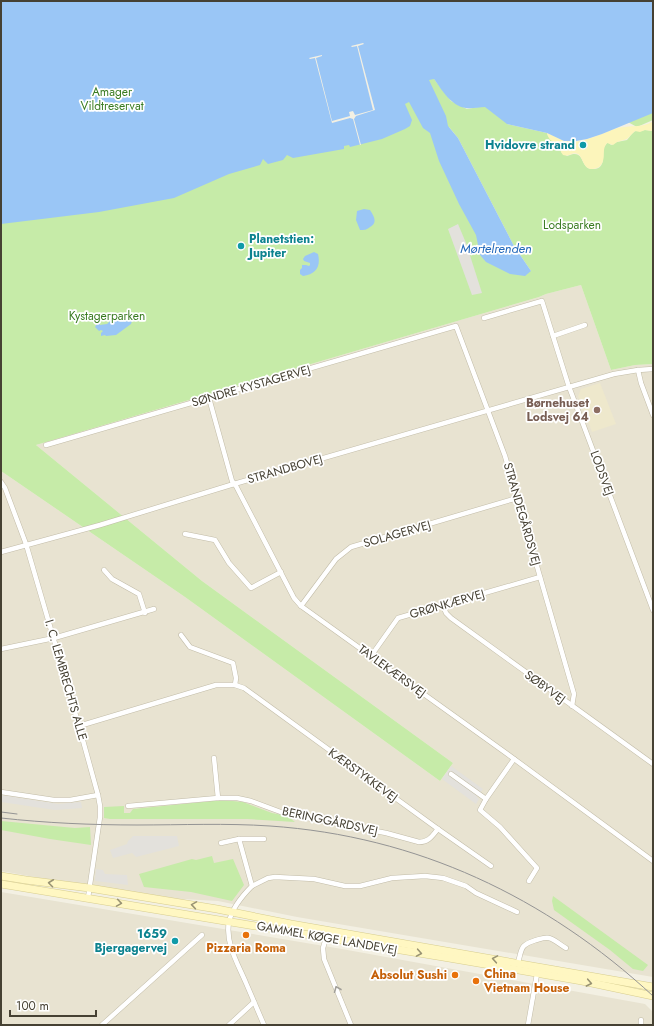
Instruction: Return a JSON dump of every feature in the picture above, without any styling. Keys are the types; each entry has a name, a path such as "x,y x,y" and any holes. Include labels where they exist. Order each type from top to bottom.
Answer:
{"main road":[{"name":"GAMMEL KØGE LANDEVEJ","path":"1,876 89,888 232,912 291,924 653,987"},
{"name":"GAMMEL KØGE LANDEVEJ","path":"1,884 229,921 611,987 653,996"}],"street":[{"name":"LODSVEJ","path":"484,318 542,301 570,387 652,607"},
{"path":"553,336 585,325"},
{"name":"SØNDRE KYSTAGERVEJ","path":"46,445 456,326"},
{"name":"STRANDEGÅRDSVEJ","path":"456,326 505,456 574,694 572,706"},
{"name":"STRANDBOVEJ","path":"1,552 614,374 653,368"},
{"path":"638,370 641,383 653,415"},
{"name":"TAVLEKÆRSVEJ","path":"209,398 234,484 294,598 301,606 653,861"},
{"name":"I. C. LEMBRECHTS ALLE","path":"1,482 5,488 26,544 98,794 100,817 88,898"},
{"name":"SOLAGERVEJ","path":"301,606 336,559 352,547 517,498"},
{"path":"185,534 215,540 229,563 251,588 281,572"},
{"path":"104,570 112,579 139,594 145,613"},
{"name":"GRØNKÆRVEJ","path":"371,656 398,618 540,577"},
{"name":"SØBYVEJ","path":"443,605 450,618 653,764"},
{"path":"1,649 54,638 154,610"},
{"path":"181,635 190,647 233,663 236,678 235,685"},
{"name":"KÆRSTYKKEVEJ","path":"79,726 216,685 235,685 244,688 491,866"},
{"path":"214,758 218,798"},
{"path":"514,759 480,810 500,827 537,868 529,881"},
{"path":"451,774 486,799"},
{"path":"1,792 54,800 70,800 98,794"},
{"name":"BERINGGÅRDSVEJ","path":"128,806 218,798 237,798 251,800 286,814 386,833 419,842 429,840 438,829"},
{"path":"221,843 239,839 264,839"},
{"path":"239,839 252,886"},
{"path":"264,1025 232,949 228,932 232,912 243,896 252,886 268,878 314,879 345,886 360,886 392,878 425,876 443,878 466,886 476,893 517,912"},
{"path":"102,1025 202,934"},
{"path":"326,938 323,948 324,959 351,1025"},
{"path":"518,963 524,945 543,938 550,938 566,948"},
{"path":"528,1025 537,974"},
{"path":"229,1025 254,1002"}],"shaded area":[{"path":"458,224 466,243 482,293 472,295 448,229"},
{"path":"581,285 611,370 635,365 653,364 653,977 297,917 218,901 146,897 1,871 1,471 185,597 440,781 453,763 202,581 36,445 546,294"},
{"name":"Børnehuset Lodsvej 64","path":"600,383 616,424 592,432 578,396 581,389"},
{"path":"451,766 483,789 477,797 479,799 476,804 442,779"},
{"path":"1,795 58,804 81,802 82,808 55,810 1,802"},
{"path":"133,836 177,836 179,846 136,857 132,853 113,858 110,850 127,844"},
{"path":"96,869 103,870 105,874 127,875 128,885 95,881"},
{"path":"1,892 342,949 645,1004 653,1012 653,1025 1,1025"}],"green space":[{"path":"1,1 653,1 653,120 637,127 626,121 507,124 547,133 548,136 560,145 561,152 567,156 577,154 586,166 594,169 598,168 602,164 604,147 607,143 611,145 627,140 632,133 636,131 653,131 653,364 635,365 611,370 581,285 546,294 36,445 202,581 453,763 440,781 185,597 1,471","holes":["434,79 488,100 485,106 467,109 451,101","449,127 458,138 514,246 531,271 483,257"]},
{"path":"222,800 243,802 272,813 287,816 295,822 248,819 104,818 104,807 124,806 124,813 130,813 133,809"},
{"path":"1,821 75,828 90,827 91,845 1,830"},
{"path":"212,856 214,863 233,859 244,885 232,901 191,892 144,887 139,874 192,859 196,860"},
{"path":"553,896 648,965 643,971 633,969 610,950 554,910 552,901"}],"sand":[{"name":"Hvidovre strand","path":"652,122 653,131 635,131 627,139 613,145 607,143 602,163 598,168 592,169 586,167 580,156 576,153 563,155 560,145 551,140 547,133 564,141 571,142 585,140 622,127 644,125"}],"water":[{"name":"Amager Vildtreservat","path":"1,1 653,1 653,113 587,139 564,141 547,133 507,124 485,107 461,107 447,97 434,79 429,80 446,116 448,126 458,138 514,246 531,271 525,276 510,274 486,262 480,255 476,235 459,204 439,161 430,133 423,128 409,102 405,104 412,120 410,126 382,139 350,147 349,145 344,146 344,149 293,158 287,155 283,160 268,164 263,159 260,165 229,174 174,198 99,212 1,224"},
{"path":"364,209 370,210 375,221 374,224 367,229 360,230 356,220 357,211"},
{"path":"314,252 318,254 318,266 311,274 303,276 300,274 302,265 309,266 310,263 304,261 303,259 305,256"},
{"path":"125,316 130,318 132,321 131,324 116,335 101,336 103,331 99,331 95,327 100,322 100,325 107,324 114,317 117,318"}],"pier":[{"path":"364,44 358,46 375,110 356,116 354,119 360,145 353,119 350,118 332,123 315,58 309,58 322,55 316,58 332,121 350,116 349,112 353,111 355,115 373,110 357,46 351,46"}],"tram line":[{"path":"1,812 17,814"},
{"path":"1,818 86,824 220,824 270,826 324,832 377,843 428,858 476,878 524,901 569,929 612,961 653,996"}],"place":[{"name":"Hvidovre strand","path":"583,145"},
{"name":"Planetstien: Jupiter","path":"241,246"},
{"name":"Børnehuset Lodsvej 64","path":"597,410"},
{"name":"Pizzaria Roma","path":"246,935"},
{"name":"1659 Bjergagervej","path":"175,941"},
{"name":"Absolut Sushi","path":"455,975"},
{"name":"China Vietnam House","path":"476,981"}],"park label":[{"name":"Lodsparken","path":"572,225"},
{"name":"Kystagerparken","path":"107,316"}],"water label":[{"name":"Mørtelrenden","path":"496,248"}]}
